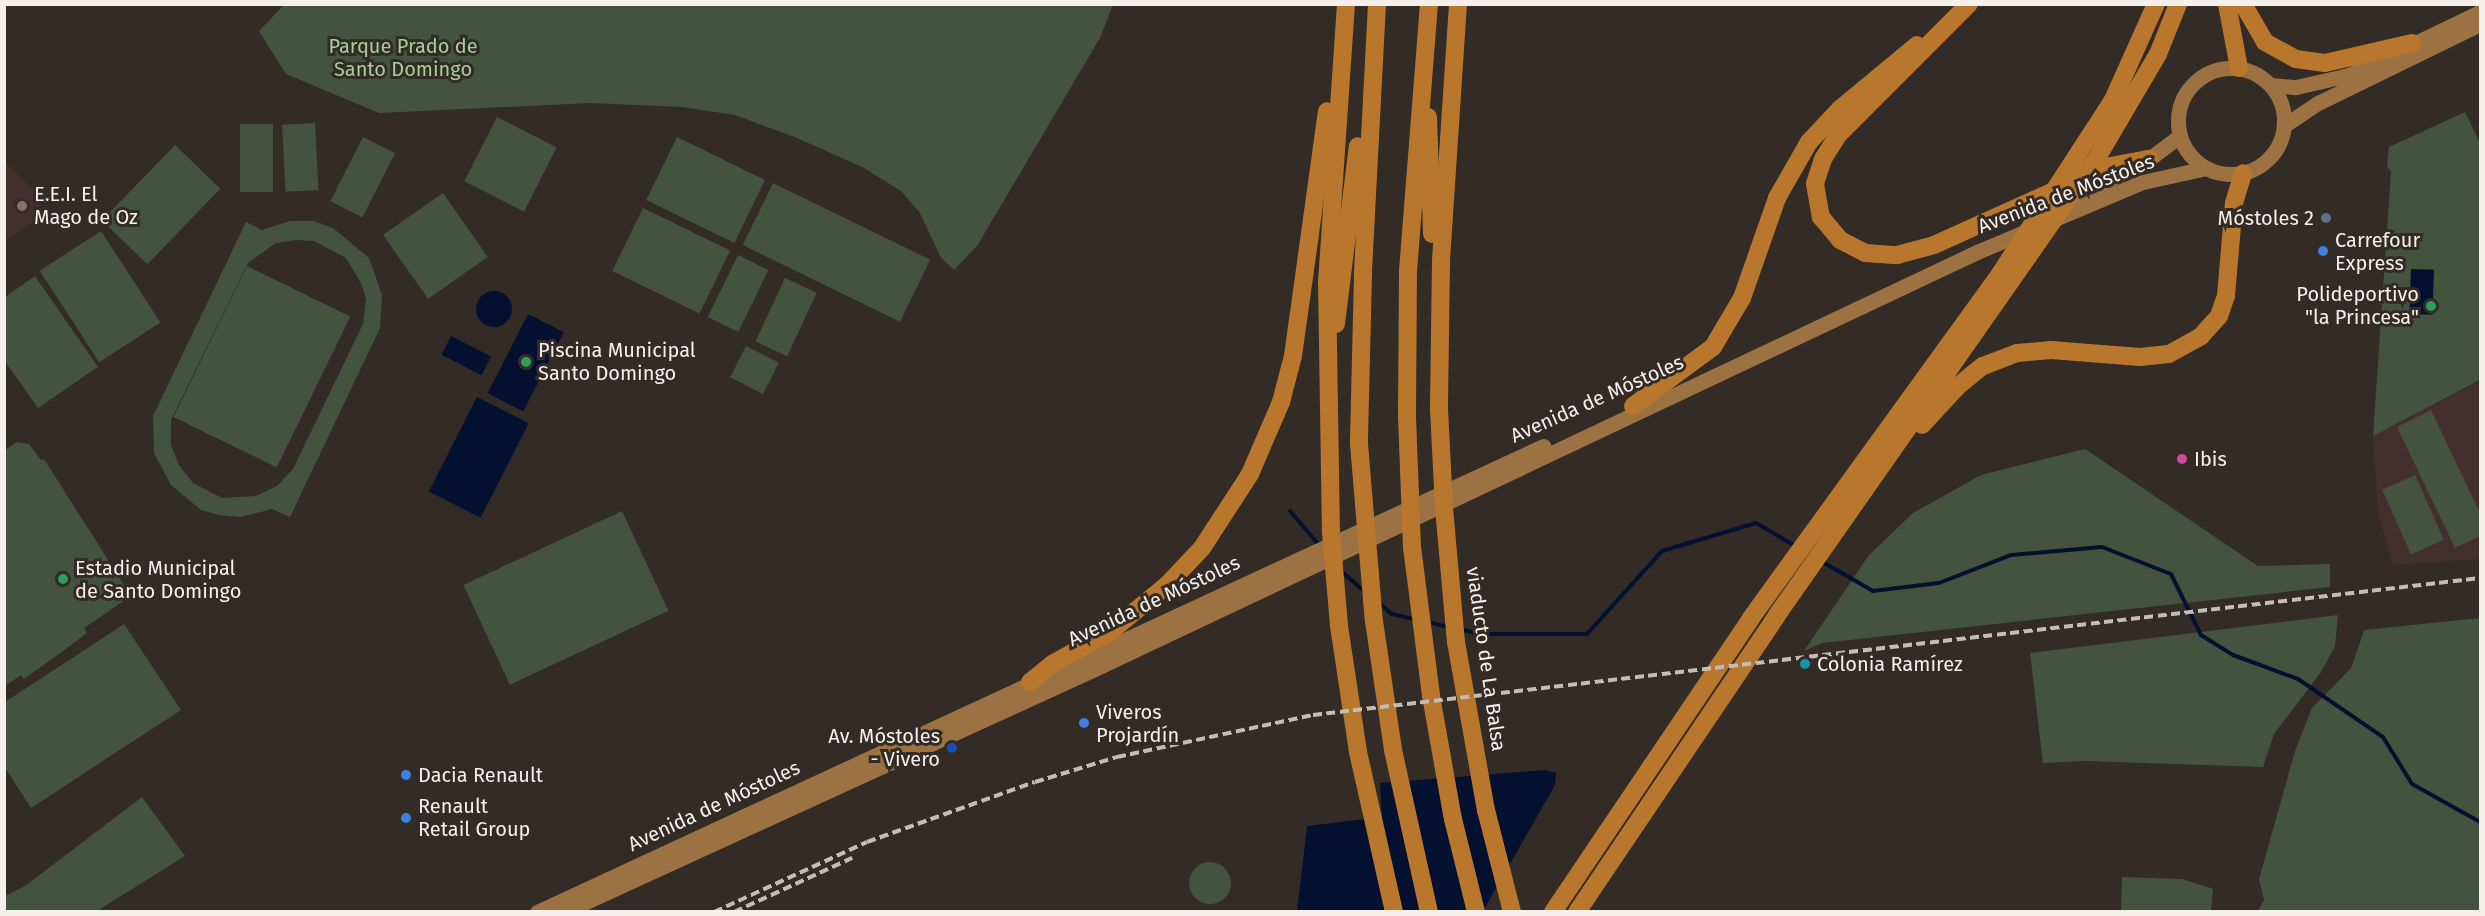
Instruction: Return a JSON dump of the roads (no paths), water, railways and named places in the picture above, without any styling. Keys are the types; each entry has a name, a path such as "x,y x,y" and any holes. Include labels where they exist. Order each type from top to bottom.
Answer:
{"highway":[{"path":"1030,682 1052,664 1111,631 1167,585 1202,548 1231,507 1266,441 1293,356 1302,304 1338,4"},
{"path":"1346,4 1327,281 1328,461 1339,626 1358,753 1394,912"},
{"path":"1327,429 1332,346 1350,229 1366,64 1377,4"},
{"path":"1377,4 1363,275 1359,444 1379,657 1393,750 1429,912"},
{"path":"1429,4 1408,270 1407,417 1419,614 1453,819 1476,912"},
{"path":"1438,370 1441,262 1458,4"},
{"path":"1633,406 1713,347 1728,325 1742,298 1777,198 1809,142 1840,109 1932,32 1955,4"},
{"path":"1969,4 1838,135 1823,159 1815,184 1821,217 1840,240 1864,253 1897,255 1934,245 2105,167 2149,159"},
{"path":"2140,45 2150,4"},
{"path":"1553,912 1684,721 1751,618 2000,274 2113,100 2140,45 2156,4"},
{"path":"1576,912 1777,615 2097,158 2158,54 2178,4"},
{"path":"2227,4 2239,68"},
{"path":"2243,4 2265,42 2296,59 2325,63 2412,43"},
{"path":"1427,34 1438,370"},
{"path":"1900,441 1929,420 1958,386 1983,366 2017,353 2051,350 2140,357 2169,354 2200,336 2219,316 2226,296 2234,203 2243,173"},
{"name":"viaducto de La Balsa","path":"1438,370 1456,642 1486,810 1512,912"}],"main road":[{"path":"2271,84 2296,87 2349,75 2481,12"},
{"path":"2285,124 2318,103 2481,24"},
{"path":"2221,68 2239,68 2256,74 2271,84 2279,96 2285,124 2272,156 2243,173 2224,174 2206,168 2186,149 2180,136 2178,119 2181,101 2190,86 2221,68"},
{"name":"Avenida de Móstoles","path":"1977,252 2149,159 2180,136"},
{"name":"Avenida de Móstoles","path":"564,912 1318,556 1977,252 2143,183 2206,168"},
{"name":"Avenida de Móstoles","path":"1333,549 1633,406 1793,338"},
{"name":"Avenida de Móstoles","path":"537,912 1030,682 1318,556"}],"water":[{"path":"2411,269 2434,270 2432,315 2409,314"},
{"path":"494,291 507,296 512,309 507,322 494,327 481,322 476,309 481,296"},
{"name":"Piscina Municipal Santo Domingo","path":"528,314 564,332 523,411 488,393"},
{"path":"451,336 491,356 482,375 441,355"},
{"path":"477,397 529,423 481,518 429,491"},
{"path":"1545,770 1556,773 1555,785 1483,911 1297,912 1307,826 1382,817 1380,783"}],"waterway":[{"path":"1290,511 1319,545"},
{"path":"1459,629 1480,634 1587,634 1662,551 1756,523 1797,547"},
{"path":"1821,561 1873,591 1939,583 2011,555 2102,547 2171,574 2201,635 2233,655 2298,679 2383,737 2412,784 2480,822"},
{"path":"1341,571 1365,592"},
{"path":"1378,602 1392,614 1417,620"},
{"path":"1427,622 1449,627"}],"railway":[{"path":"714,912 867,842 1035,782 1117,757 1313,715 2480,578"},
{"path":"734,912 852,858"}],"place":[{"name":"E.E.I. El Mago de Oz","path":"22,206"},
{"name":"Móstoles 2","path":"2326,218"},
{"name":"Carrefour Express","path":"2323,251"},
{"name":"Polideportivo \"la Princesa\"","path":"2431,306"},
{"name":"Piscina Municipal Santo Domingo","path":"526,362"},
{"name":"Ibis","path":"2182,459"},
{"name":"Estadio Municipal de Santo Domingo","path":"63,579"},
{"name":"Colonia Ramírez","path":"1805,664"},
{"name":"Viveros Projardín","path":"1084,723"},
{"name":"Av. Móstoles - Vivero","path":"952,748"},
{"name":"Dacia Renault","path":"406,775"},
{"name":"Renault Retail Group","path":"406,818"}],"park label":[{"name":"Parque Prado de Santo Domingo","path":"403,58"}]}
